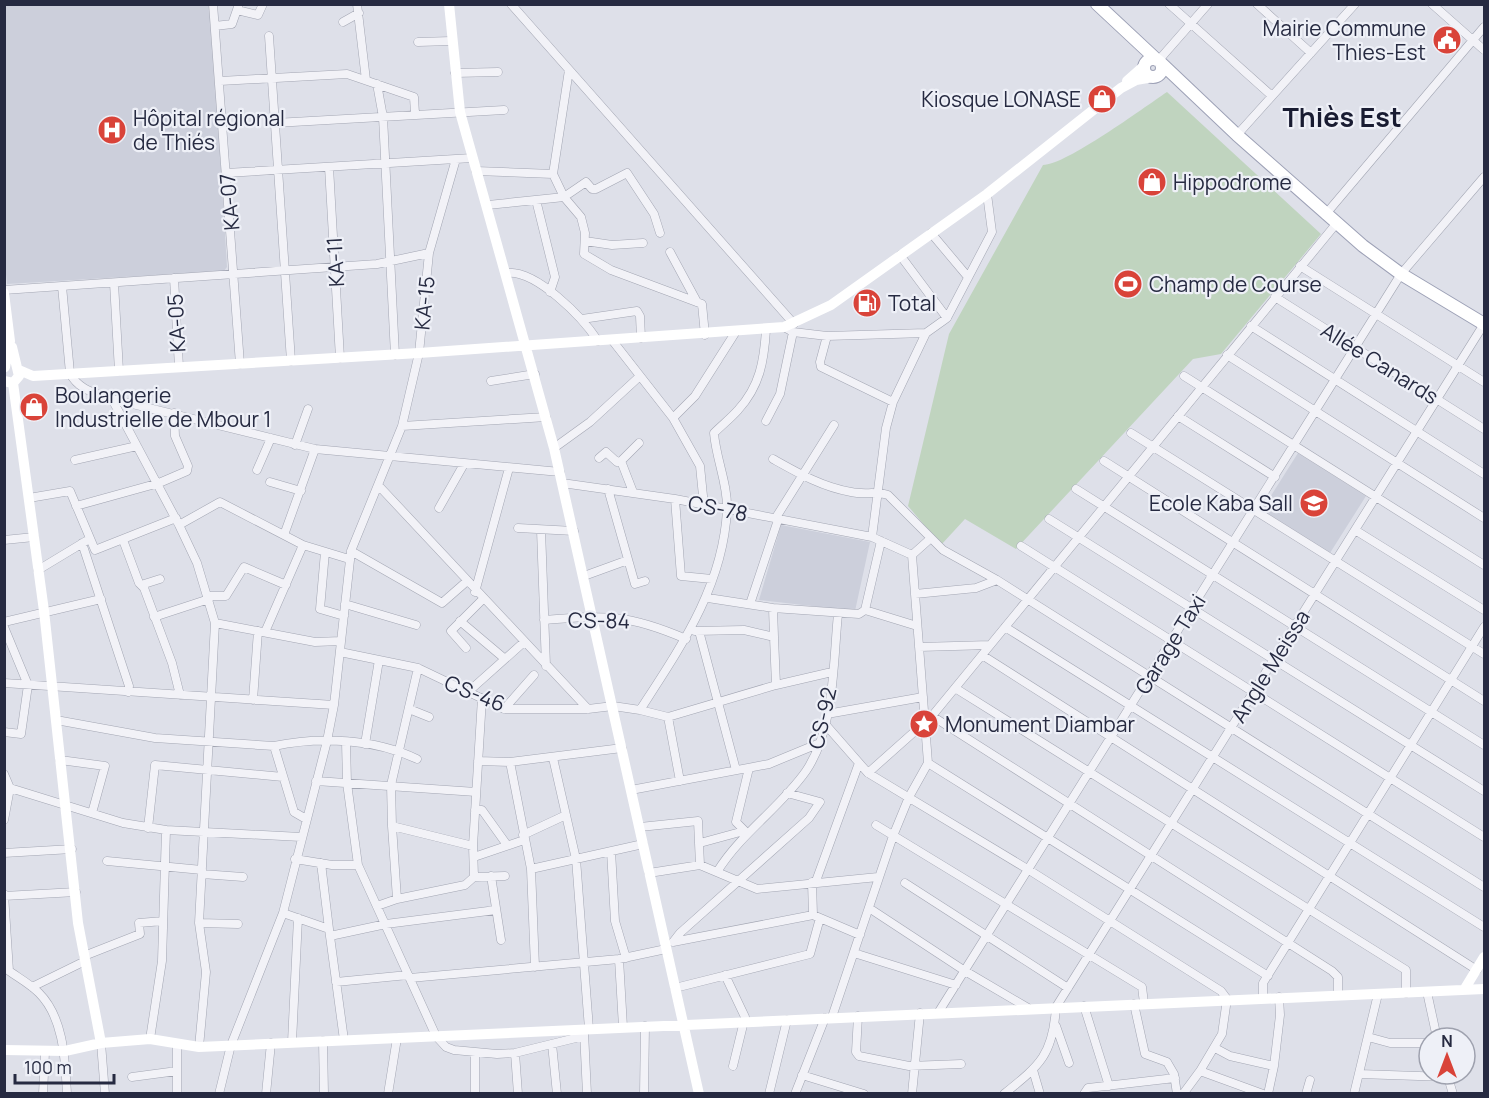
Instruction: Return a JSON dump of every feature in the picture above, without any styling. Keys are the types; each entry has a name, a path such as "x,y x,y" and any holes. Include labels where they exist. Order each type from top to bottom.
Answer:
{"main road":[{"path":"1097,4 1133,36 1153,62 1181,84 1325,215 1401,274 1484,324"},
{"path":"1153,62 1162,69 1155,76 1181,84"}],"street":[{"name":"KA-07","path":"213,4 240,364"},
{"path":"215,26 232,24 238,7 258,15 263,4"},
{"path":"449,4 460,112 488,205 554,448 668,945 675,988 685,1024 699,1094"},
{"path":"511,4 790,328 780,394 766,421"},
{"path":"1169,4 1272,96"},
{"path":"790,328 831,305 987,194 1153,62 1208,4"},
{"path":"1257,4 1311,53"},
{"path":"1432,4 1485,50"},
{"path":"1236,135 1351,6"},
{"path":"343,22 358,9"},
{"path":"358,9 366,80"},
{"path":"1325,215 1485,27"},
{"path":"270,36 291,361"},
{"path":"418,42 451,41"},
{"path":"569,70 553,174 564,197 576,208 581,217 585,241 584,254 586,257 664,291 697,302"},
{"path":"455,73 498,72"},
{"path":"220,81 347,74 414,97 415,114"},
{"path":"1121,88 1136,80 1155,76"},
{"path":"377,84 383,117 395,355"},
{"path":"275,123 504,110"},
{"path":"226,173 472,158"},
{"name":"KA-15","path":"219,1094 231,1046 283,913 327,741 334,705 350,555 402,426 419,353 429,253 456,159"},
{"name":"KA-11","path":"329,167 340,358"},
{"path":"477,171 553,174"},
{"path":"488,205 564,197 586,182 592,189 596,189 627,173 654,214 660,233"},
{"name":"Garage Taxi","path":"938,1012 1401,274 1485,177"},
{"path":"872,537 885,439 893,402 926,333 947,318 992,232 987,194"},
{"path":"536,200 555,277 550,292"},
{"path":"868,773 932,716 1336,224"},
{"path":"931,233 968,277"},
{"path":"585,241 612,245 643,243"},
{"path":"669,252 697,302 703,307 705,335"},
{"path":"105,1094 101,1043 84,958 44,611 11,378 10,341 4,291 335,267 391,261 429,253"},
{"path":"900,255 947,318"},
{"path":"1300,266 1485,382"},
{"path":"506,273 519,274 550,292 582,319 598,340"},
{"name":"KA-05","path":"174,278 178,367"},
{"path":"114,283 119,370"},
{"path":"62,286 70,373"},
{"name":"Allée Canards","path":"1275,297 1485,429"},
{"path":"582,319 637,311 640,316 641,338"},
{"name":"Angle Meissa","path":"1056,1007 1484,324"},
{"path":"1251,326 1485,474"},
{"path":"11,378 790,328 827,336 926,333"},
{"path":"640,710 692,634 708,597 727,510 714,435 737,412 754,389 764,359 766,330"},
{"path":"673,418 694,396 735,333"},
{"path":"827,336 820,362 821,367 893,402"},
{"path":"612,340 673,418 700,466 704,506"},
{"path":"10,341 5,367 11,365 11,378"},
{"path":"1227,355 1485,518"},
{"name":"CS-78","path":"70,373 80,386 112,399 295,445 391,458 509,468 608,489 675,499 872,537 912,555"},
{"path":"491,381 535,374"},
{"path":"554,448 590,422 640,376"},
{"path":"1184,376 1485,565"},
{"path":"112,399 159,483 177,521 209,597 215,623 199,923 206,972 199,1047"},
{"path":"295,445 308,409"},
{"path":"76,506 159,483 189,469 175,436 174,413"},
{"path":"1178,416 1275,477"},
{"path":"402,426 546,417"},
{"path":"750,604 777,519 801,475 834,425"},
{"path":"1131,433 1485,654"},
{"path":"257,470 271,438"},
{"path":"599,458 606,452 617,462 621,461 639,443"},
{"path":"75,460 137,446"},
{"path":"284,535 315,449"},
{"path":"773,459 801,475 853,493 879,492 897,501 943,550 1028,599 1485,887"},
{"path":"621,461 633,492"},
{"path":"1104,461 1485,701"},
{"path":"439,508 464,464"},
{"path":"475,592 509,468"},
{"path":"270,482 301,491"},
{"path":"379,486 482,600 588,709"},
{"path":"608,489 636,584 645,581"},
{"path":"1076,489 1485,745"},
{"path":"29,498 70,491 95,550 177,521 220,502 303,545 326,552 350,555 442,603 466,582"},
{"path":"675,499 681,576 712,579"},
{"path":"1049,519 1485,791"},
{"path":"518,528 574,531"},
{"path":"541,530 546,666"},
{"path":"1355,530 1485,610"},
{"path":"4,540 34,537"},
{"path":"38,570 90,538"},
{"path":"795,1094 854,953 893,836 909,797 928,764 912,555 931,538"},
{"path":"123,540 154,617 180,695"},
{"path":"862,612 881,541"},
{"path":"82,543 129,686 128,692"},
{"path":"253,700 261,632 286,585 303,545"},
{"path":"1021,546 1485,837"},
{"path":"326,552 320,609 344,616"},
{"path":"584,576 628,560"},
{"path":"154,617 209,597 226,596 244,567 286,585"},
{"path":"141,585 160,579"},
{"path":"915,594 976,588 997,580"},
{"path":"708,597 773,608 838,614 862,612 917,626"},
{"path":"4,622 101,599"},
{"path":"466,648 451,633 482,600"},
{"path":"345,604 416,625"},
{"path":"773,608 776,685"},
{"name":"CS-92","path":"717,872 745,832 787,793 806,771 820,743 827,714 838,614"},
{"name":"CS-84","path":"544,620 617,616 692,634"},
{"path":"460,621 505,659"},
{"path":"215,623 315,642 341,641"},
{"path":"4,627 28,685 21,734 4,732"},
{"path":"1005,627 1485,927"},
{"path":"1263,998 1263,983 1485,627"},
{"path":"692,634 744,630 774,637"},
{"path":"692,634 720,702 736,770"},
{"path":"468,692 524,642"},
{"path":"919,648 990,645"},
{"name":"CS-46","path":"340,652 417,668 504,709 588,709 613,706 668,717"},
{"path":"982,655 1477,970"},
{"path":"365,744 379,660"},
{"path":"397,899 391,785 417,668"},
{"path":"680,781 668,717 776,685 832,672"},
{"path":"504,709 534,675"},
{"path":"4,683 334,705"},
{"path":"955,688 1406,970 1406,993"},
{"path":"827,714 922,697"},
{"path":"474,877 473,846 482,698"},
{"path":"409,709 429,717"},
{"path":"932,716 1332,971 1338,978 1338,995"},
{"path":"56,720 136,736 208,743 274,746 327,741 365,744 398,749 417,759"},
{"path":"825,724 868,773 1029,870 1221,991 1227,999 1222,1034 1183,1094"},
{"path":"346,742 347,783 358,865 436,1036 446,1047 454,1050 475,1053 515,1053 552,1044 586,1031"},
{"path":"631,790 782,761 820,743"},
{"path":"274,746 295,815 306,819"},
{"path":"478,762 553,758 622,748"},
{"path":"553,758 576,859 585,963 587,1094"},
{"path":"60,760 105,766 92,813"},
{"path":"510,762 523,838 531,869 535,967"},
{"path":"675,988 810,954 817,917 814,882 859,763"},
{"path":"928,764 1268,976"},
{"path":"148,828 155,765 283,777"},
{"path":"700,843 745,832 736,822 749,768"},
{"path":"4,774 10,788 4,820"},
{"path":"316,781 476,792"},
{"path":"10,788 148,828 301,837"},
{"path":"668,945 809,818 820,802 787,793"},
{"path":"475,810 482,810 507,845"},
{"path":"474,856 523,838 566,815"},
{"path":"640,827 698,821 700,866"},
{"path":"876,825 1142,987 1139,1003 1145,1054 1167,1062 1175,1078 1177,1094"},
{"path":"392,826 473,846"},
{"path":"150,1039 161,970 166,830"},
{"path":"531,869 643,844"},
{"path":"4,853 72,849"},
{"path":"612,851 615,921 623,959 623,1027"},
{"path":"295,859 358,865"},
{"path":"107,861 243,877"},
{"path":"321,863 344,1040"},
{"path":"650,873 700,866 737,883 757,888 878,877"},
{"path":"490,876 501,940"},
{"path":"377,906 397,899 465,885 474,877 505,876"},
{"path":"905,883 1068,988"},
{"path":"67,1094 65,1051 46,1004 32,987 7,970 5,896 76,892"},
{"path":"869,908 965,971 1028,1008"},
{"path":"283,913 329,933 496,910"},
{"path":"336,982 623,959 668,945 817,917 860,935"},
{"path":"292,1042 298,918"},
{"path":"32,987 84,958 140,934 139,923 163,921"},
{"path":"199,923 238,924"},
{"path":"854,953 956,985"},
{"path":"1464,990 1485,957"},
{"path":"725,975 746,1022 733,1066"},
{"path":"4,1050 65,1051 101,1043 150,1039 199,1047 231,1046 586,1031 623,1027 938,1012 1485,989"},
{"path":"1427,992 1434,1026"},
{"path":"1354,1094 1378,994"},
{"path":"1200,1071 1265,1094 1274,1066 1280,1015 1279,997"},
{"path":"1084,1006 1109,1086"},
{"path":"1056,1007 1056,1026 1069,1063"},
{"path":"912,1094 920,1013"},
{"path":"858,1016 856,1052 859,1056 916,1066 961,1064"},
{"path":"769,1094 787,1020"},
{"path":"644,1094 645,1026"},
{"path":"1004,1094 1033,1070 1045,1056 1056,1026"},
{"path":"1368,1037 1390,1043 1417,1043"},
{"path":"388,1094 397,1038"},
{"path":"323,1041 324,1094"},
{"path":"266,1094 271,1043"},
{"path":"177,1044 177,1094"},
{"path":"552,1044 557,1094"},
{"path":"1215,1048 1230,1056 1274,1066"},
{"path":"43,1094 45,1052"},
{"path":"475,1053 475,1094"},
{"path":"515,1053 518,1094"},
{"path":"1033,1070 1040,1094"},
{"path":"132,1077 177,1071"},
{"path":"1359,1074 1417,1075"},
{"path":"802,1075 864,1094"},
{"path":"1084,1094 1088,1088 1175,1078"},
{"path":"1306,1094 1310,1080"}],"shaded area":[{"name":"Hôpital régional de Thiés","path":"4,5 211,5 227,267 224,271 7,284 4,256"},
{"name":"Ecole Kaba Sall","path":"1298,453 1366,496 1330,553 1262,510"},
{"path":"781,525 870,542 855,611 759,600"}],"green space":[{"name":"Champ de Course","path":"1167,92 1321,234 1221,354 1193,359 1016,549 965,519 941,545 908,506 949,334 1043,165 1054,163 1086,146"}],"place":[{"name":"Mairie Commune Thies-Est","path":"1447,40"},
{"name":"Kiosque LONASE","path":"1102,99"},
{"name":"Hôpital régional de Thiés","path":"112,130"},
{"name":"Hippodrome","path":"1152,182"},
{"name":"Champ de Course","path":"1128,284"},
{"name":"Total","path":"867,303"},
{"name":"Boulangerie Industrielle de Mbour 1","path":"34,407"},
{"name":"Ecole Kaba Sall","path":"1314,503"},
{"name":"Monument Diambar","path":"924,724"}],"district":[{"name":"Thiès Est","path":"1342,116"}]}
